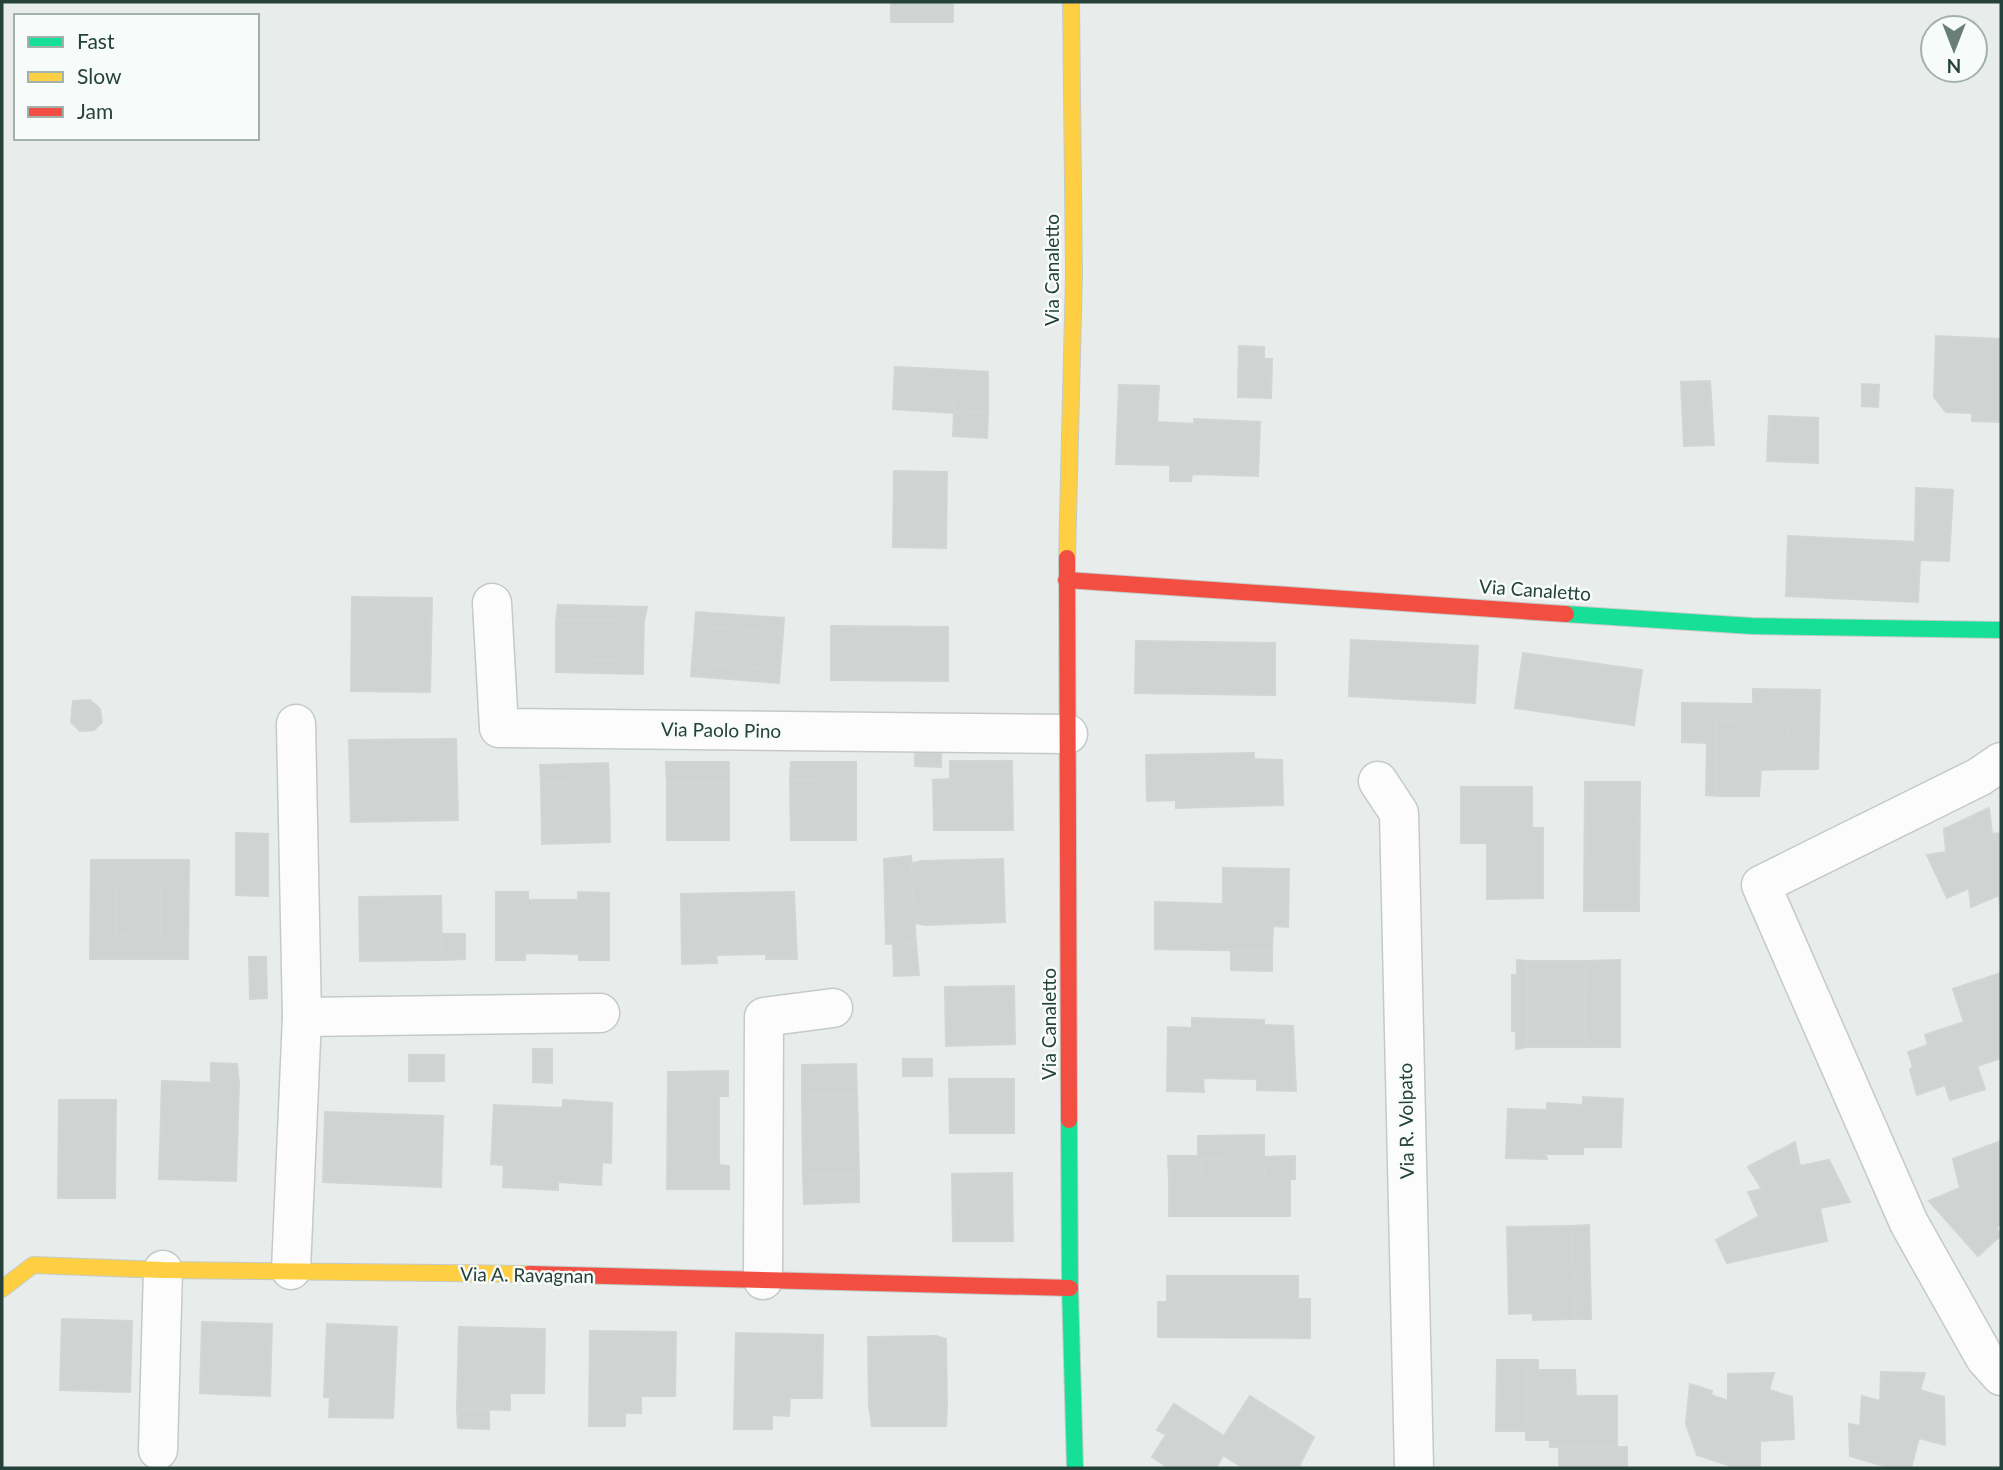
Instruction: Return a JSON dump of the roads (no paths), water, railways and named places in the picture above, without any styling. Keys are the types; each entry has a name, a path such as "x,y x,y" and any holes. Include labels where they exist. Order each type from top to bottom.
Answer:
{"street":[{"name":"Via Canaletto","path":"1071,2 1074,274 1066,580 1070,1288 1075,1468"},
{"name":"Via Canaletto","path":"1066,580 1752,626 2001,630"},
{"name":"Via Paolo Pino","path":"492,603 499,729 1068,734"},
{"path":"291,1270 302,1017 296,724"},
{"path":"2001,762 1979,777 1761,886 1909,1223 1985,1358 2001,1376"},
{"name":"Via R. Volpato","path":"1378,781 1399,813 1414,1468"},
{"path":"763,1280 764,1017 832,1008"},
{"path":"302,1017 600,1013"},
{"name":"Via A. Ravagnan","path":"2,1289 33,1265 163,1270 291,1270 1070,1288"},
{"path":"158,1450 163,1270"}]}
